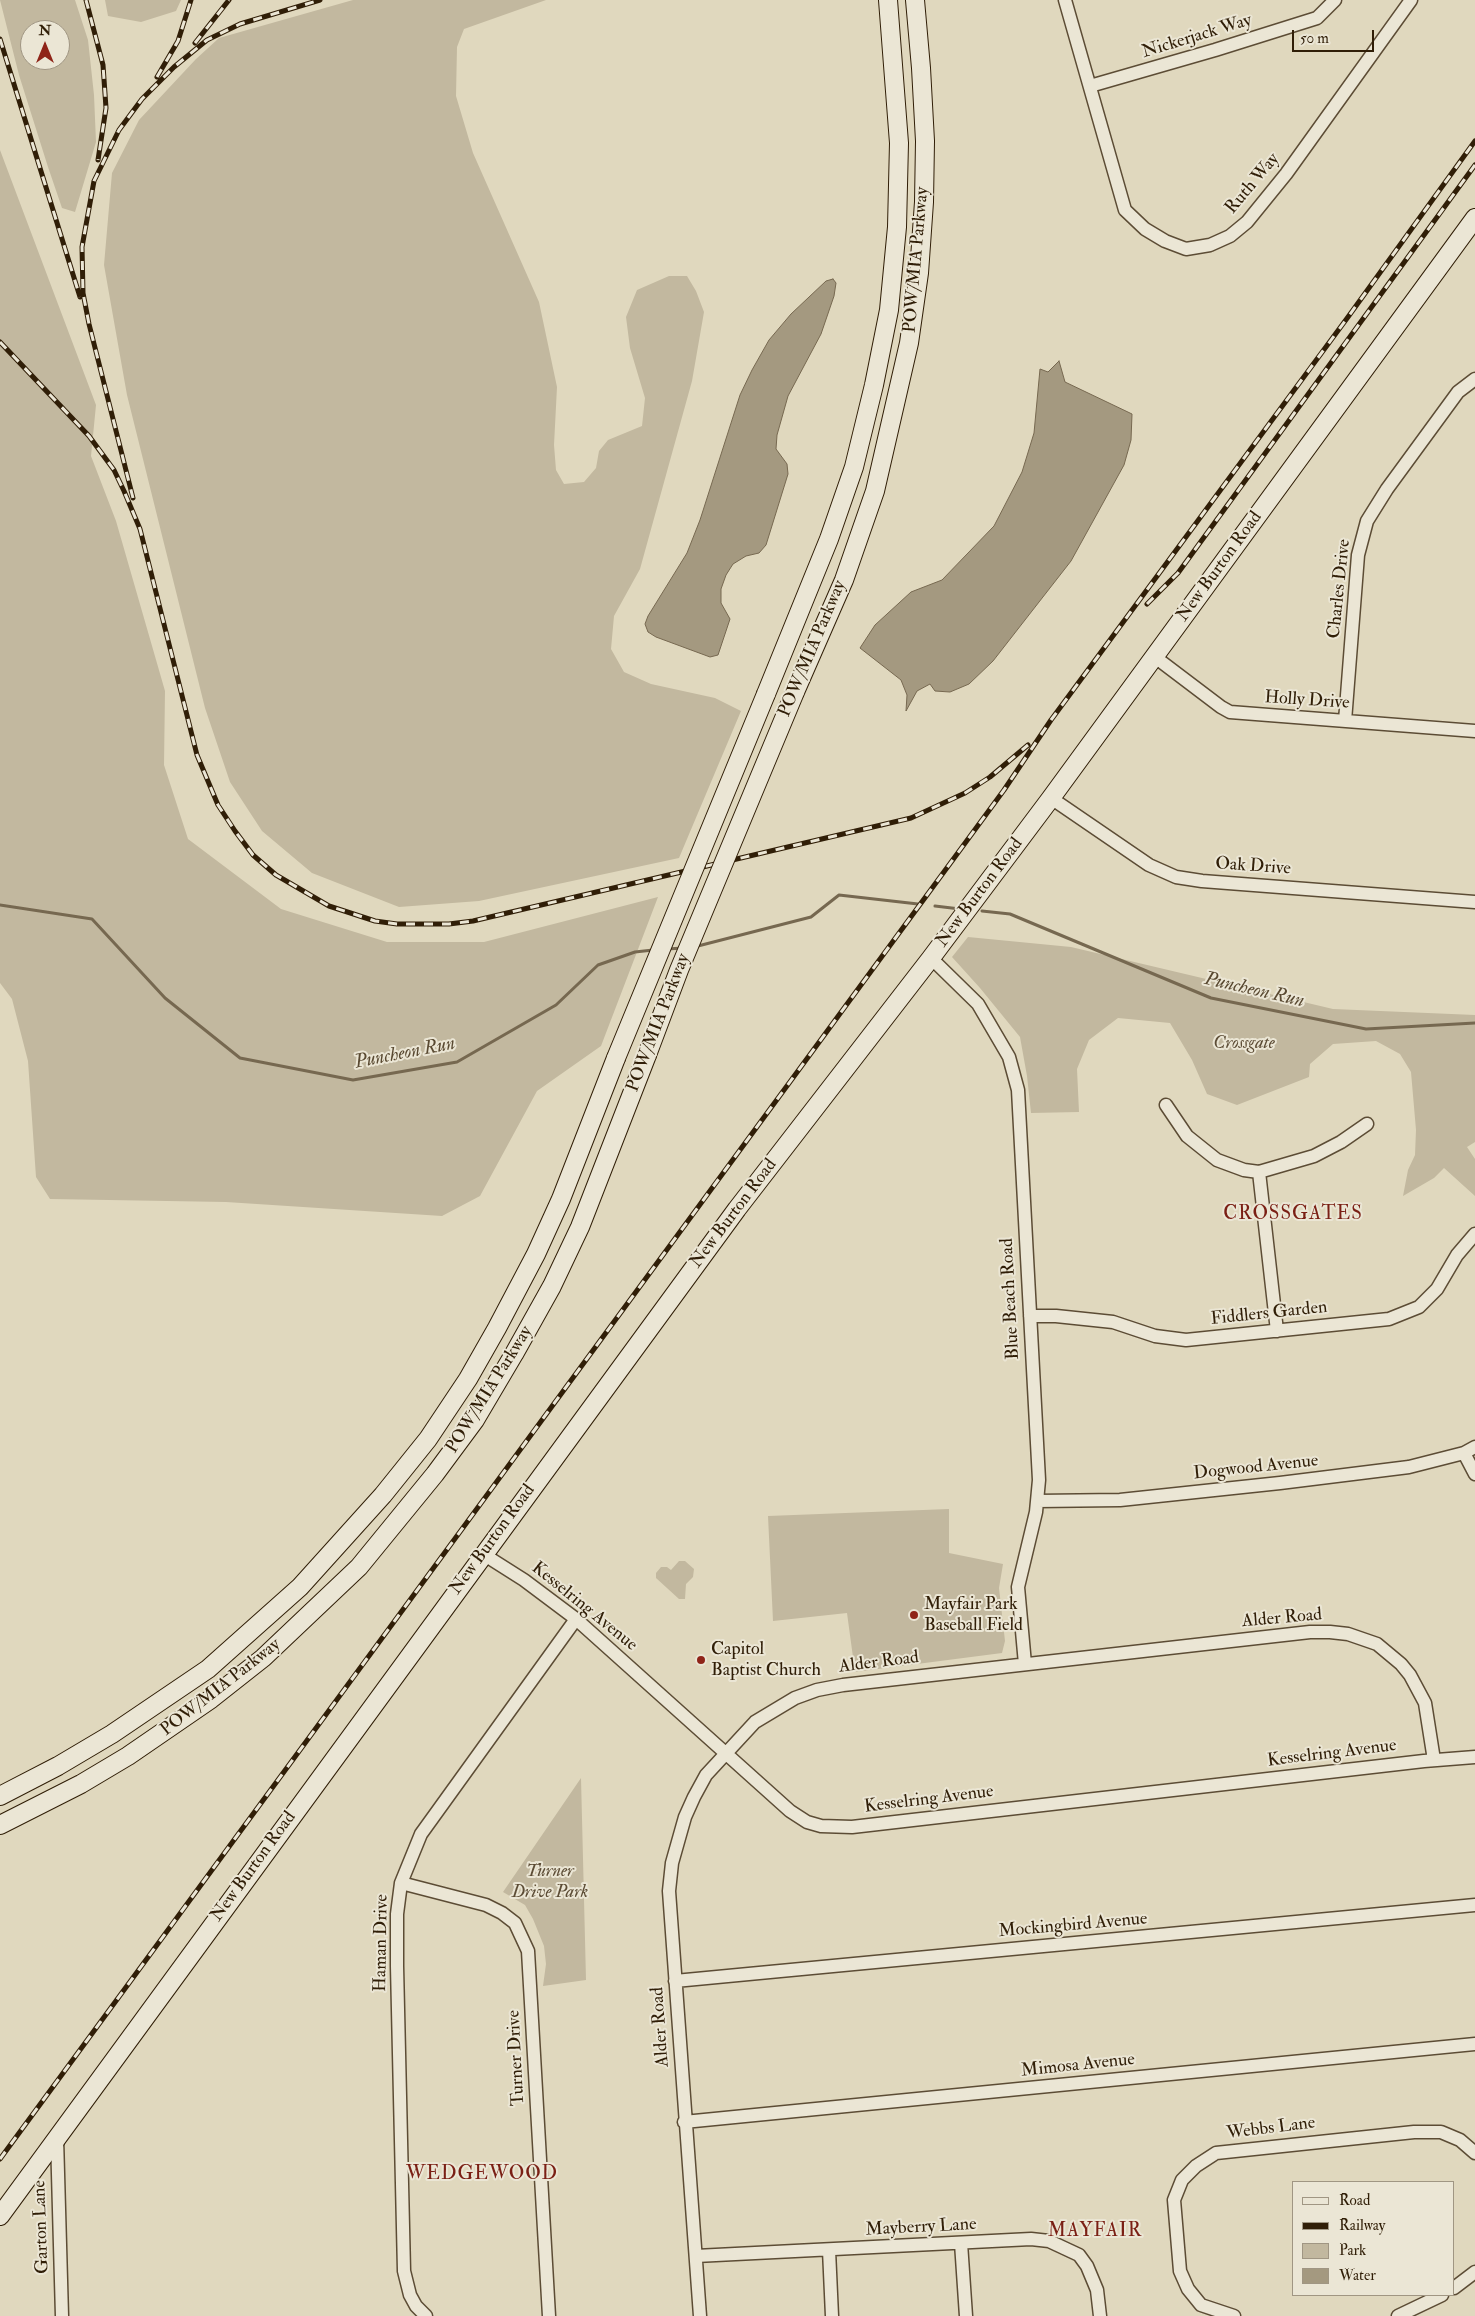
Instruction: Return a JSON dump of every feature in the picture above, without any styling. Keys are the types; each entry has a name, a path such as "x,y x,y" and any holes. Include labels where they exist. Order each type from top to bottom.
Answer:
{"main road":[{"name":"POW/MIA Parkway","path":"0,1796 58,1766 112,1734 208,1669 300,1587 383,1495 428,1439 468,1379 536,1254 561,1199 616,1058 829,539 854,467 874,385 889,310 897,227 898,144 895,76 888,0"},
{"name":"POW/MIA Parkway","path":"0,1825 89,1780 158,1737 196,1710 263,1658 359,1567 435,1474 475,1420 552,1286 580,1227 679,970 844,580 875,491 909,343 919,273 925,159 922,68 915,0"},
{"name":"New Burton Road","path":"0,2216 737,1209 931,958 1468,242 1475,218"}],"street":[{"name":"Ruth Way","path":"1065,0 1125,210 1145,229 1165,241 1186,248 1210,245 1230,236 1247,222 1286,174 1411,0"},
{"name":"Nickerjack Way","path":"1090,86 1317,18 1335,0"},
{"name":"Charles Drive","path":"1346,720 1358,555 1367,521 1386,489 1453,400 1475,379"},
{"name":"Holly Drive","path":"1155,657 1230,712 1475,731"},
{"name":"Oak Drive","path":"1051,798 1149,865 1176,877 1212,882 1475,902"},
{"name":"Blue Beach Road","path":"931,958 978,1004 1008,1057 1014,1072 1020,1114 1039,1480 1037,1501 1018,1587 1025,1664"},
{"path":"1166,1105 1187,1136 1216,1160 1244,1170 1259,1172 1314,1156 1341,1142 1367,1124"},
{"path":"1259,1172 1277,1330"},
{"name":"Fiddlers Garden","path":"1030,1316 1056,1316 1113,1322 1155,1336 1186,1340 1388,1319 1419,1307 1437,1289 1457,1255 1475,1234"},
{"path":"1470,1450 1475,1474"},
{"name":"Dogwood Avenue","path":"1037,1501 1120,1500 1280,1483 1409,1467 1470,1450"},
{"name":"Kesselring Avenue","path":"483,1554 524,1580 576,1619 798,1817 807,1822 834,1828 1434,1760 1475,1758"},
{"name":"Haman Drive","path":"426,2316 416,2306 410,2295 404,2271 397,1966 397,1914 401,1882 421,1834 576,1619"},
{"name":"Alder Road","path":"700,2316 684,2122 669,1891 672,1863 685,1817 694,1797 706,1775 755,1722 795,1698 817,1690 867,1681 1310,1632 1348,1634 1376,1644 1401,1664 1410,1675 1425,1703 1434,1760"},
{"name":"Turner Drive","path":"401,1882 486,1905 502,1912 515,1923 528,1951 549,2316"},
{"name":"Mockingbird Avenue","path":"675,1981 1475,1905"},
{"name":"Mimosa Avenue","path":"684,2122 1475,2044"},
{"name":"Webbs Lane","path":"1234,2316 1202,2305 1188,2289 1180,2271 1174,2200 1182,2180 1196,2166 1216,2153 1414,2132 1441,2132 1460,2140 1475,2153"},
{"name":"Garton Lane","path":"57,2138 62,2316"},
{"name":"Mayberry Lane","path":"696,2256 1031,2239 1049,2240 1080,2255 1088,2266 1097,2290 1100,2316"},
{"path":"961,2243 966,2316"},
{"path":"829,2250 832,2316"},
{"path":"1455,2287 1475,2272"},
{"path":"1398,2316 1440,2296"}],"green space":[{"path":"0,0 75,0 88,40 94,95 96,142 75,212 62,208 19,75"},
{"path":"105,0 181,0 176,11 141,22 108,16"},
{"path":"353,0 546,0 464,29 457,47 456,96 473,153 539,302 557,387 554,445 556,470 564,484 584,482 596,468 599,451 608,440 642,426 645,398 630,348 626,317 637,290 669,276 687,276 696,291 704,312 692,381 640,569 614,616 611,649 624,672 651,684 715,698 741,711 679,858 479,901 399,907 312,873 262,831 230,782 205,708 127,395 104,265 112,173 139,120 196,59 219,38"},
{"path":"0,150 96,405 91,456 116,521 165,691 164,765 188,839 281,909 387,942 484,942 658,897 601,1046 537,1091 480,1196 442,1216 226,1202 50,1199 36,1177 28,1061 12,999 0,983"},
{"name":"Crossgate","path":"968,937 1071,947 1333,1009 1475,1015 1475,1142 1467,1147 1475,1159 1475,1196 1444,1168 1434,1178 1403,1196 1408,1170 1415,1155 1416,1130 1411,1072 1400,1054 1376,1041 1333,1044 1310,1064 1309,1077 1237,1105 1207,1094 1192,1060 1170,1023 1118,1018 1089,1040 1077,1069 1079,1112 1031,1113 1020,1037 952,957"},
{"path":"949,1509 949,1553 1003,1564 999,1588 1005,1641 1002,1653 855,1672 847,1613 773,1621 768,1516"},
{"path":"679,1561 685,1561 694,1569 693,1577 686,1584 685,1599 679,1599 656,1578 656,1573 661,1567 667,1567 671,1570"},
{"name":"Turner Drive Park","path":"581,1778 586,1980 543,1986 546,1964 544,1946 533,1919 525,1905 503,1892"}],"water":[{"path":"833,279 836,283 834,296 821,334 788,396 777,435 776,449 787,464 788,474 766,545 759,553 746,556 733,564 726,575 721,589 721,603 730,619 718,655 710,657 656,637 648,632 645,624 687,553 700,520 740,395 752,370 769,340 791,314 826,281"},
{"path":"1059,361 1065,382 1132,414 1131,440 1124,465 1071,561 993,661 969,684 950,692 935,691 930,684 917,691 906,711 907,695 901,680 860,648 875,625 911,592 942,580 994,526 1022,472 1034,433 1040,369 1048,372"}],"waterway":[{"name":"Puncheon Run","path":"694,947 811,917 839,895 918,904"},
{"name":"Puncheon Run","path":"0,905 92,919 165,998 240,1058 353,1080 457,1062 556,1005 598,965 635,952 653,950"},
{"name":"Puncheon Run","path":"935,906 960,909"},
{"name":"Puncheon Run","path":"982,911 1010,914 1211,998 1366,1029 1475,1023"},
{"name":"Puncheon Run","path":"667,949 683,948"}],"railway":[{"path":"86,0 103,65 106,108 98,160"},
{"path":"157,77 178,41 191,0"},
{"path":"195,43 229,0"},
{"path":"133,498 89,324 83,293 82,247 94,181 119,130 142,99 174,67 207,40 240,24 320,0"},
{"path":"0,39 80,297"},
{"path":"0,2159 1004,790 1051,720 1348,317 1475,141"},
{"path":"1147,604 1178,573 1475,165"},
{"path":"0,342 89,436 114,470 124,491 140,529 197,755 218,805 253,855 276,875 329,906 375,921 397,924 449,924 473,921 911,818 965,793 990,777 1028,745"}],"place":[{"name":"Mayfair Park Baseball Field","path":"914,1615"},
{"name":"Capitol Baptist Church","path":"701,1660"}],"district":[{"name":"CROSSGATES","path":"1293,1215"},
{"name":"WEDGEWOOD","path":"482,2175"},
{"name":"MAYFAIR","path":"1095,2232"}]}
